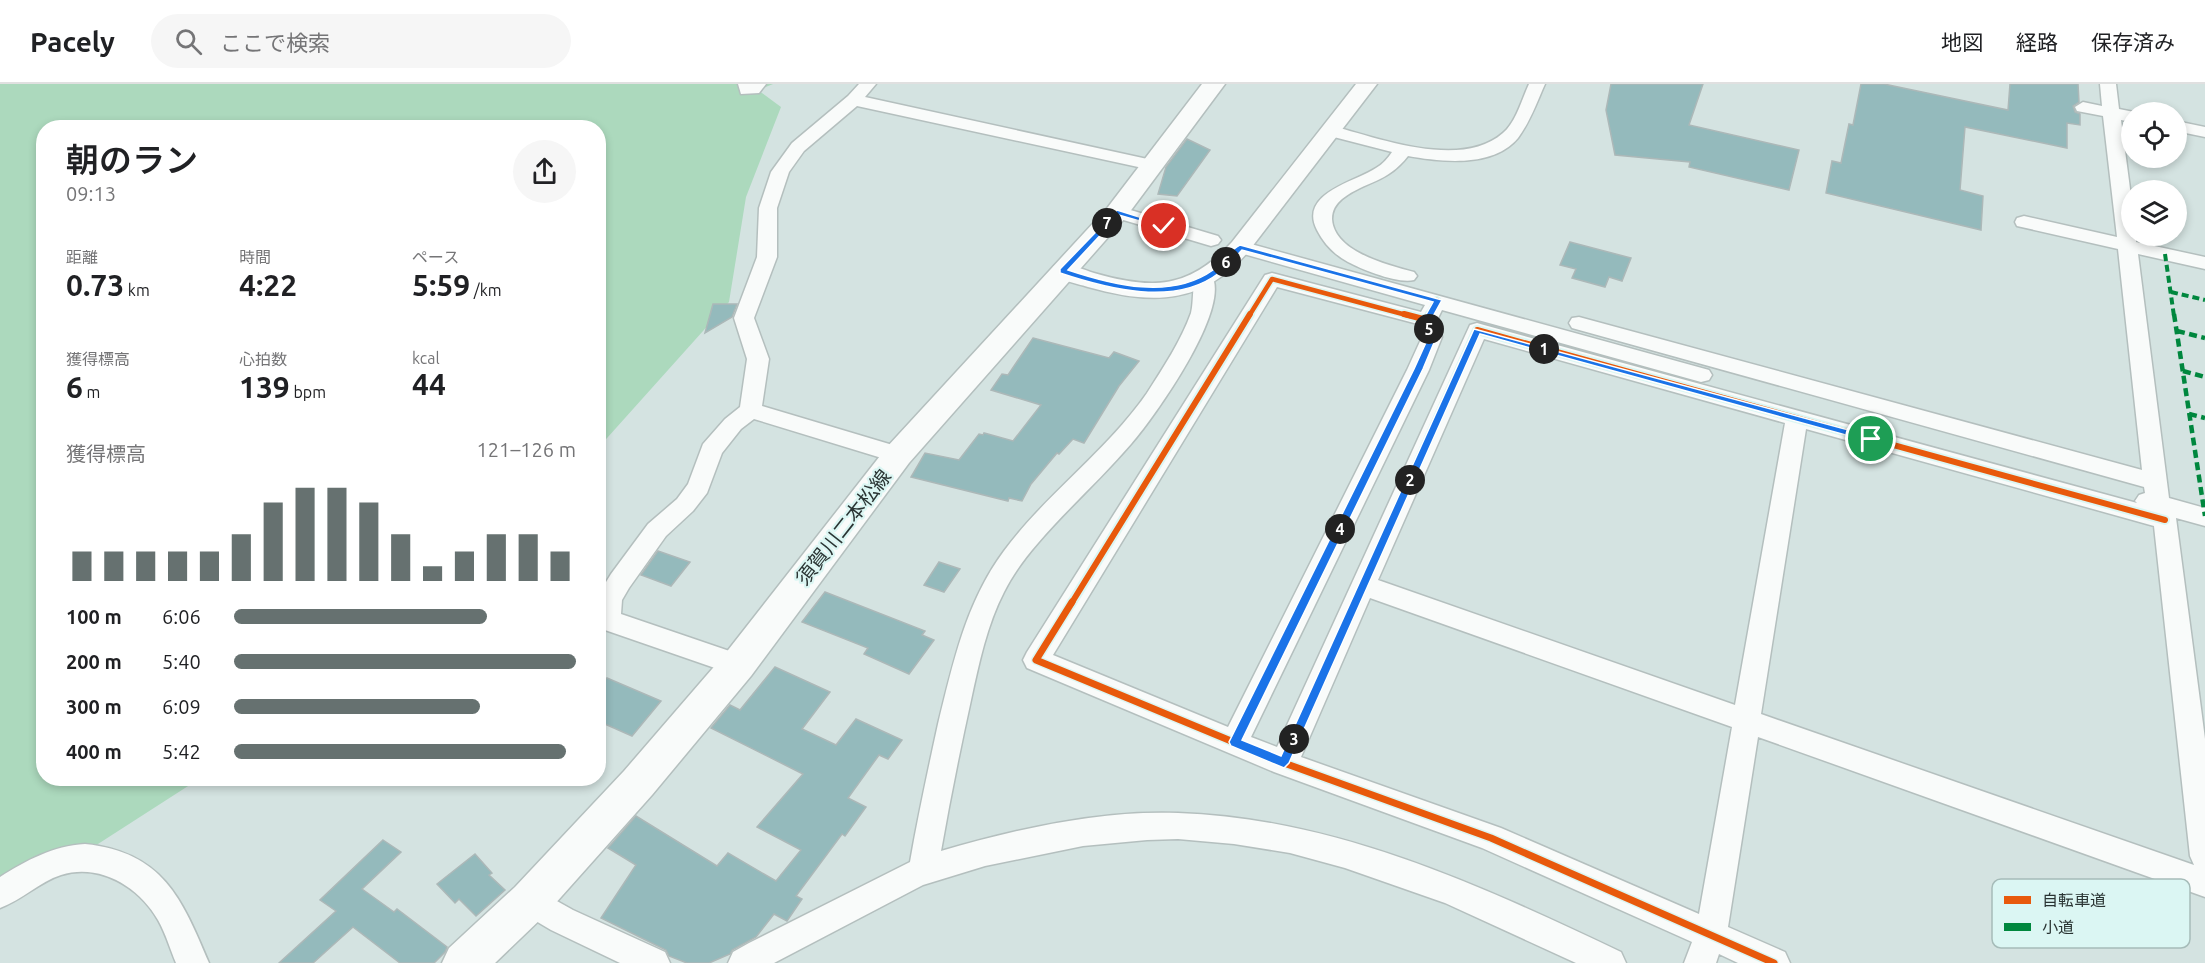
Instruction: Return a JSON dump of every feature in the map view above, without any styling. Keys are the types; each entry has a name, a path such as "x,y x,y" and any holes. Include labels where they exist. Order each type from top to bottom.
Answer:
{"main road":[{"name":"須賀川二本松線","path":"464,963 530,901 638,783 738,665 898,455 1117,212 1214,84"}],"street":[{"path":"746,84 747,91 753,90 758,84"},
{"path":"1063,271 1094,282 1132,290 1180,287 1216,272 1240,247 1367,84"},
{"path":"1332,130 1432,154 1459,155 1479,152 1498,145 1511,135 1537,84"},
{"path":"2108,84 2121,115"},
{"path":"738,665 614,623 608,618 609,599 657,530 685,505 699,488 711,450 733,424 750,410 758,359 744,318 767,257 768,208 780,172 798,147 861,92 1152,165"},
{"path":"2083,106 2121,115"},
{"path":"2187,128 2205,132"},
{"path":"1404,149 1390,167 1333,197 1323,214 1323,221 1331,240 1364,262 2205,517"},
{"path":"1117,212 1211,240"},
{"path":"2024,222 2121,244"},
{"path":"2205,263 2128,246 2205,856"},
{"path":"1240,247 1432,310 2159,502"},
{"path":"923,871 938,784 968,656 979,620 999,577 1017,551 1123,439 1151,401 1195,328 1207,294 1204,278"},
{"path":"1432,310 1272,279 1036,660 1284,763 1491,838 1711,933 1774,963"},
{"path":"1235,742 1418,369 1432,338 1432,310"},
{"path":"1284,763 1477,330 1797,418 2159,502"},
{"path":"750,410 898,455"},
{"path":"1700,963 1711,933 1797,418"},
{"path":"1363,585 2205,883"},
{"path":"744,963 813,923 923,871 1048,839 1134,827 1180,826 1249,833 1313,845 1391,869 1529,924 1610,963"},
{"path":"0,894 41,869 69,859 106,860 139,876 159,897 169,910 193,963"},
{"path":"530,901 562,920 654,963"}],"green space":[{"path":"0,84 773,84 758,90 781,107 746,197 729,302 606,439 606,120 36,120 36,786 188,786 0,907"}],"building":[{"path":"1611,84 1703,84 1689,125 1799,150 1789,190 1689,167 1690,162 1615,155 1606,110"},
{"path":"1861,84 1884,84 2008,110 2010,84 2078,84 2079,102 2073,106 2075,112 2080,114 2080,125 2067,123 2067,148 1965,127 1960,190 1983,196 1981,230 1826,193 1832,161 1841,163 1849,124 1853,125"},
{"path":"1187,139 1210,150 1177,196 1158,194 1166,167"},
{"path":"1570,242 1631,258 1622,281 1609,277 1605,287 1572,278 1576,269 1560,265"},
{"path":"713,304 737,304 732,317 705,333"},
{"path":"1033,338 1109,358 1114,352 1139,361 1119,386 1084,443 1073,439 1059,454 1057,453 1031,484 1022,501 1009,498 1008,501 911,477 925,453 959,460 979,434 984,433 1013,441 1041,405 991,390 1002,374 1008,375"},
{"path":"658,551 690,562 671,586 641,575"},
{"path":"939,562 960,569 944,592 924,585"},
{"path":"825,592 925,631 922,635 934,640 909,674 864,654 868,648 802,622"},
{"path":"775,667 830,692 802,729 836,745 856,719 902,740 888,759 879,755 848,798 866,807 845,836 842,834 796,896 802,899 787,921 774,914 756,937 732,950 730,954 709,963 687,963 669,956 666,950 601,918 636,865 608,848 636,816 717,866 728,853 776,881 801,850 757,827 803,774 711,728 730,705 740,710"},
{"path":"606,679 661,701 632,736 606,725"},
{"path":"383,840 401,852 362,889 394,912 397,909 447,947 445,952 434,963 400,963 353,927 313,963 279,963 336,911 320,900"},
{"path":"475,854 492,873 489,875 505,890 476,916 459,899 455,903 437,884"}],"marked path":[{"path":"2165,254 2205,516"},
{"path":"2171,292 2205,300"},
{"path":"2177,331 2205,338"},
{"path":"2183,371 2205,377"},
{"path":"2189,414 2205,418"}],"cycle path":[{"path":"1437,300 1427,320 1272,279 1036,660 1284,763 1491,838 1774,963"},
{"path":"1284,763 1477,330 2165,520"}],"route":[{"path":"1164,226 1117,212 1063,271 1094,282 1132,290 1180,287 1192,285 1216,272 1240,247 1437,300 1427,320 1432,338 1418,369 1235,742 1284,763 1477,330 1871,439"}]}
